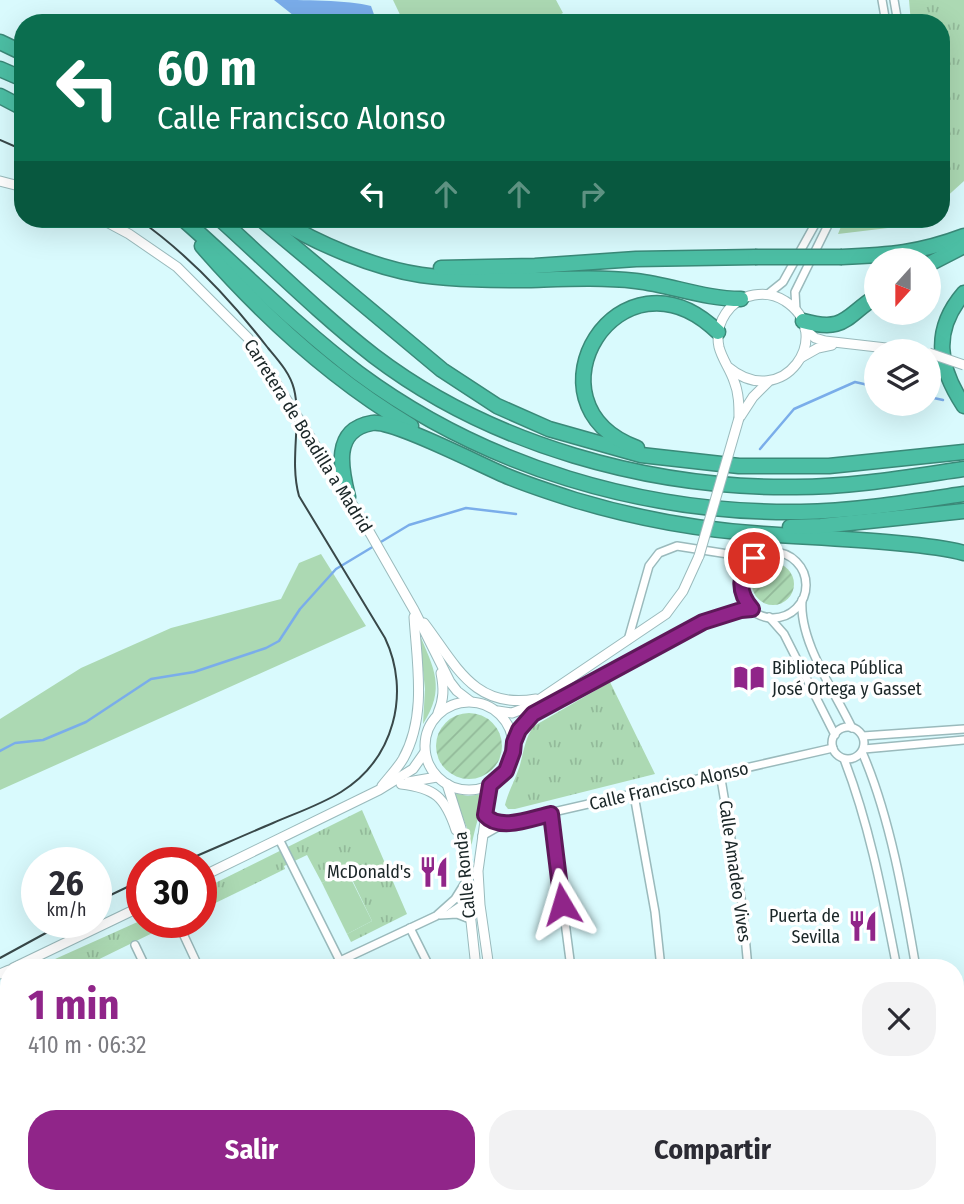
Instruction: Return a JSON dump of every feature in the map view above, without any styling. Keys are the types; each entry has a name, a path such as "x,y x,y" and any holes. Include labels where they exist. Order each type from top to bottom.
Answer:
{"highway":[{"path":"187,228 240,290 298,346 347,385 455,453"},
{"path":"193,228 308,333 359,373 420,413 473,442 544,472 616,493 743,510 814,511 964,494"},
{"path":"230,228 323,314 376,357 431,393 486,421 553,449 619,468 672,479 743,487 798,488 964,469"},
{"path":"272,228 442,370 497,405 549,429 592,443 641,456 783,468 829,467 964,452"},
{"path":"295,228 328,246 419,275 472,279 587,278 636,281 692,291 717,299 741,299"},
{"path":"363,259 451,269 636,260 842,257 899,254 940,245 964,236"},
{"path":"942,257 964,246"},
{"path":"964,293 948,317 942,344 945,372 964,406"},
{"path":"664,457 625,443 608,432 590,412 584,391 587,355 597,334 608,322 636,306 658,304 682,308 697,315 718,332"},
{"path":"801,320 820,326 835,325 849,319 864,307"},
{"path":"348,497 340,464 342,449 347,438 358,428 376,422 391,425 556,494 641,517 727,531 910,545 964,553"},
{"path":"698,525 821,527 964,511"}],"street":[{"name":"Carretera de Boadilla a Madrid","path":"118,228 177,267 248,338 366,526 414,610 439,664 457,691 470,701"},
{"path":"768,295 783,282 813,228"},
{"path":"728,367 739,376 768,382 794,369 802,357 806,343 795,292 827,228"},
{"path":"498,711 512,713 520,710 562,685 626,643 666,614 676,603 699,556 739,418 738,395 718,345 722,319 730,308 741,299 754,295 779,297 815,338 864,346"},
{"path":"802,357 827,345 844,344"},
{"path":"941,357 964,365"},
{"path":"739,418 768,382"},
{"path":"626,643 649,566 659,552 677,546 728,554 770,552 787,555 801,566 806,583 802,600 805,631 852,728 863,736 964,729"},
{"path":"761,554 748,564 741,579 742,596 752,609 768,617 784,634 835,734 833,748 844,759 856,789 882,889 895,959"},
{"path":"768,617 790,613 802,600"},
{"path":"533,714 703,622 752,609"},
{"path":"414,610 475,688 490,697 505,701 520,702 540,698"},
{"path":"379,790 402,761 417,719 419,689 414,610"},
{"name":"Carretera de Boadilla a Madrid","path":"437,714 444,688 439,664"},
{"path":"514,742 506,720 498,711 470,701 447,707 437,714 426,732 425,752 437,777 447,784 468,790 490,785 506,771 519,730 562,685"},
{"path":"835,734 842,728 852,728"},
{"path":"863,736 863,750 878,795 900,884 914,959"},
{"path":"844,759 855,758 863,750 964,740"},
{"name":"Calle Francisco Alonso","path":"482,836 505,824 833,748"},
{"path":"217,869 379,790 414,769 425,752"},
{"name":"Calle Amadeo Vives","path":"720,774 742,904 747,959"},
{"path":"379,790 437,777"},
{"path":"401,784 422,786 438,796 451,815 462,845"},
{"name":"Calle Ronda","path":"447,784 461,828 475,959"},
{"name":"Calle Ronda","path":"488,959 478,893 478,872 490,785"},
{"path":"634,794 655,912 660,959"},
{"path":"551,814 570,959"},
{"path":"485,815 492,821 505,824"},
{"path":"279,839 339,959"},
{"path":"436,916 455,899 465,883"},
{"path":"450,913 462,905 467,896"},
{"path":"344,959 436,916 450,913 470,919"},
{"path":"32,959 126,914"},
{"path":"410,928 426,959"},
{"path":"185,938 195,959"},
{"path":"135,945 142,959"}],"green space":[{"path":"393,0 556,0 563,13 561,14 400,14"},
{"path":"909,0 964,0 964,181 950,194 950,14 910,14"},
{"path":"840,228 888,228 838,234"},
{"path":"321,554 366,626 0,790 0,719 81,668 171,628 281,599 299,563"},
{"path":"773,563 788,569 794,584 788,599 773,605 758,599 752,584 758,569"},
{"path":"419,633 433,668 436,689 423,724 425,689"},
{"path":"610,682 655,774 508,809 506,800 526,741 534,726"},
{"path":"463,713 475,713 487,718 497,728 502,746 500,759 487,774 475,779 463,779 451,774 441,764 436,752 436,740 441,728 451,718"},
{"path":"453,793 468,796 483,794 470,854 467,828"},
{"path":"362,810 407,914 351,942 347,934 372,921 348,871 322,883 307,855 284,866 285,869 217,902 217,882"},
{"path":"347,871 372,921 347,934 322,883"},
{"path":"126,927 126,938 142,938 99,959 55,959 102,938 112,938 112,933"}],"water":[{"path":"274,0 362,4 371,6 374,14 292,14"}],"waterway":[{"path":"760,449 794,409 855,382 864,384"},
{"path":"0,751 15,743 43,740 86,722 151,679 194,672 266,648 279,641 300,609 336,569 409,525 466,508 516,514"}],"tram line":[{"path":"0,140 14,146"},
{"path":"150,228 208,279 287,372 296,401 295,469 299,496 385,638 397,681 393,723 374,762 359,778 325,801 217,847"},
{"path":"112,894 126,888"},
{"path":"0,958 37,938"}],"place":[{"name":"Biblioteca Pública José Ortega y Gasset","path":"749,678"},
{"name":"McDonald's","path":"434,872"},
{"name":"Puerta de Sevilla","path":"863,926"}],"route":[{"path":"562,904 551,814 505,824 492,821 485,815 490,785 506,771 519,730 533,714 703,622 752,609 742,596 741,579 743,571 754,558"}]}
